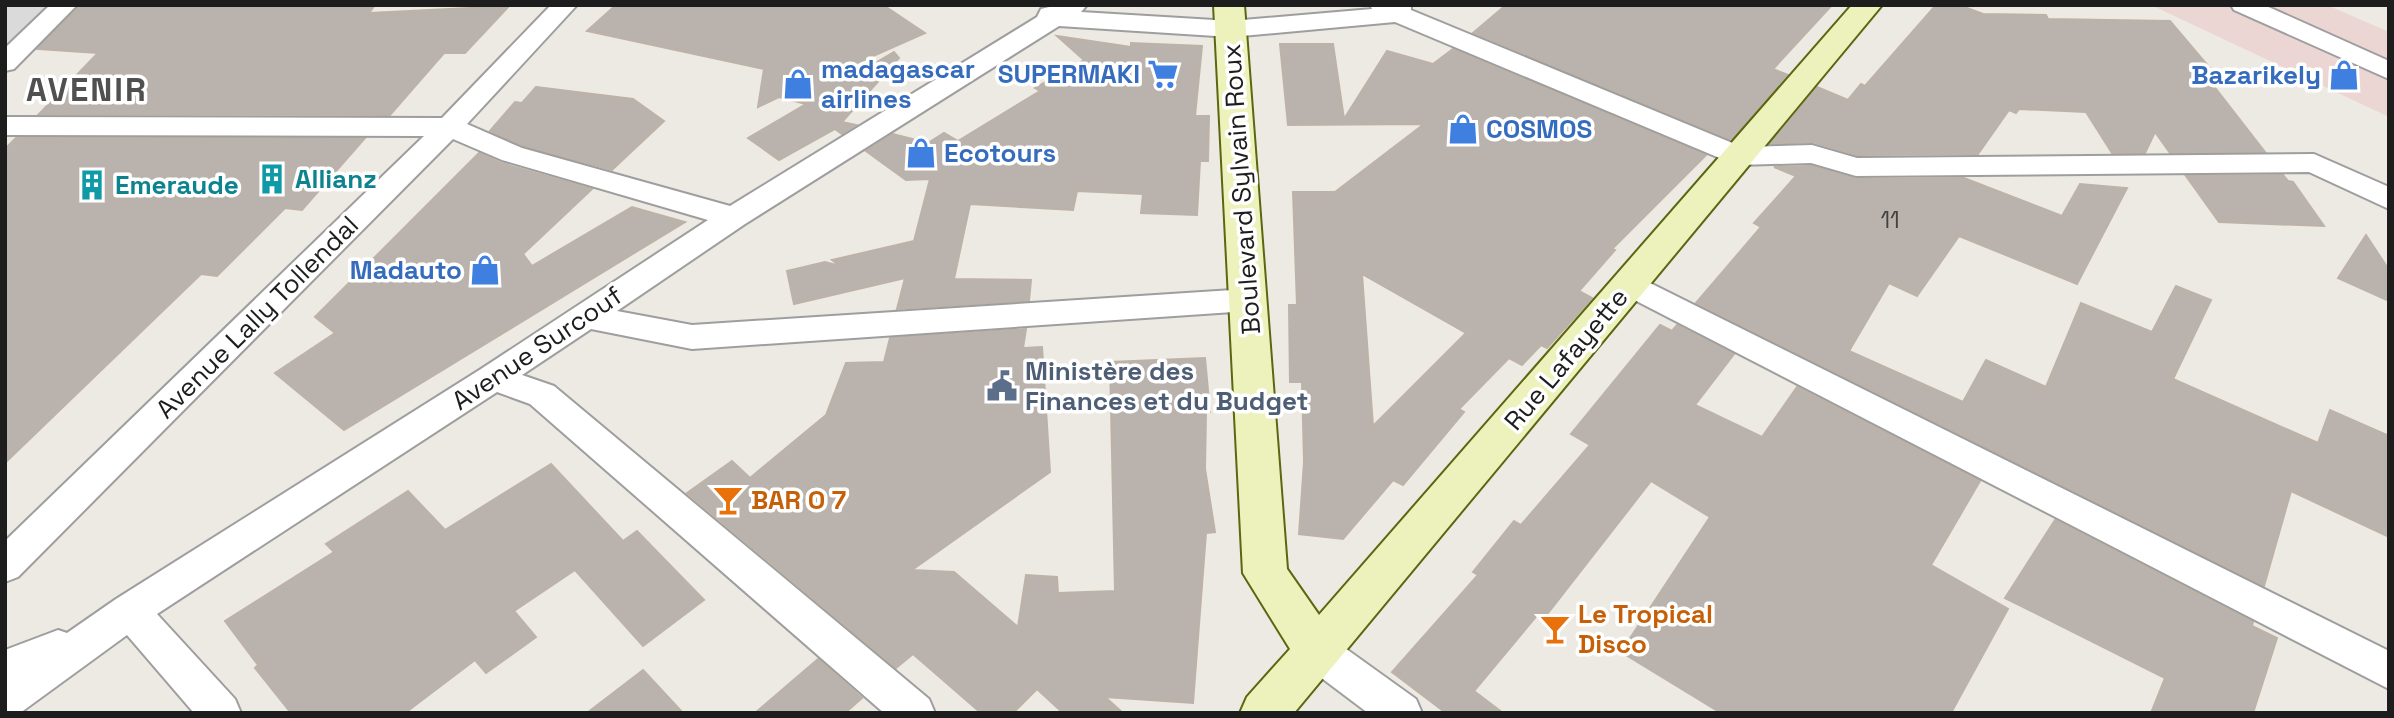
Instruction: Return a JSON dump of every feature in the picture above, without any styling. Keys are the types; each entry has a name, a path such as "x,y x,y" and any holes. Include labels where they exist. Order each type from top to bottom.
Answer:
{"main road":[{"name":"Rue Lafayette","path":"1264,713 1868,5"},
{"name":"Boulevard Sylvain Roux","path":"1230,17 1265,573 1317,651"}],"street":[{"path":"5,63 65,5"},
{"name":"Avenue Lally Tollendal","path":"9,556 449,127 565,5"},
{"path":"2244,5 2389,71"},
{"path":"1058,10 1230,17 1393,8 1739,156 1812,154 1856,167 2314,163 2389,199"},
{"name":"Avenue Surcouf","path":"5,700 115,622 493,378 734,217 1058,10"},
{"path":"5,125 449,127 512,153 734,217"},
{"path":"1630,284 2389,671"},
{"path":"585,316 692,338 1248,300"},
{"path":"493,378 542,395 914,713"},
{"path":"5,668 115,622 220,713"},
{"path":"1317,651 1401,713"}],"shaded area":[{"path":"5,5 54,5 5,53"},
{"name":"Bazarikely","path":"2151,5 2327,5 2389,32 2389,117"}],"building":[{"path":"81,5 375,5 369,13 509,6 465,53 444,53 390,115 39,114 98,53 37,49"},
{"path":"616,5 883,5 925,33 830,75 848,79 894,52 899,58 842,122 856,125 842,134 835,129 779,160 748,138 806,104 779,97 758,107 764,69 587,31"},
{"path":"1506,5 1832,5 1773,69 1788,75 1731,140 1473,33"},
{"path":"1936,5 1959,5 1983,14 2046,15 2048,19 2170,21 2209,67 2199,67 2265,152 2170,153 2155,132 2145,153 2112,153 2086,112 2019,109 2016,113 2009,110 1978,154 1857,155 1813,142 1770,144 1817,87 1848,100 1861,84 1865,86"},
{"path":"1057,36 1131,47 1131,43 1202,46 1195,116 1209,116 1208,161 1200,161 1197,215 1141,213 1143,194 1077,191 1073,210 970,204 954,279 1031,280 1029,301 897,309 905,278 794,304 787,271 825,262 840,266 832,260 914,241 930,179 906,180 866,151 893,134 928,143 944,133 958,141 1040,91 1035,88 1084,60"},
{"path":"1280,44 1333,44 1344,119 1387,51 1433,64 1453,49 1706,155 1612,249 1615,250 1579,291 1592,298 1547,348 1541,345 1522,365 1509,358 1459,409 1464,412 1403,485 1393,480 1343,539 1299,534 1304,462 1302,382 1290,382 1289,305 1297,305 1293,192 1335,192 1424,124 1288,125","holes":["1362,274 1466,333 1373,426"]},
{"path":"536,87 633,99 664,121 612,170 523,146 490,131 515,102 522,103"},
{"path":"16,138 365,138 302,210 285,208 217,276 201,274 5,463 5,149"},
{"name":"Madauto","path":"479,153 501,163 592,189 523,254 532,266 632,207 685,222 344,430 275,373 335,333 315,317"},
{"path":"1811,166 1856,179 1964,178 2062,216 2080,184 2127,188 2077,284 1959,236 1917,296 1889,283 1849,351 1963,402 1986,360 2046,387 2081,303 2152,332 2176,286 2211,300 2173,379 2318,443 2330,410 2389,436 2389,537 2291,491 2264,586 1696,303 1761,227 1754,223 1796,176 1774,167"},
{"path":"2283,175 2293,182 2324,226 2219,222 2186,176"},
{"path":"2366,235 2389,270 2389,301 2338,278"},
{"path":"1660,325 1672,331 1677,325 1734,354 1695,405 1762,437 1797,387 1980,481 1931,565 2008,609 1951,713 1721,713 1621,652 1710,517 1651,481 1545,617 1539,613 1474,691 1503,713 1446,713 1392,672 1478,575 1473,572 1514,521 1521,525 1590,445 1571,434"},
{"path":"1026,329 1023,348 1042,347 1050,472 912,570 954,572 1018,627 1026,575 1057,577 1058,593 1115,591 1110,362 1205,358 1210,412 1206,412 1205,469 1215,532 1206,533 1193,703 1105,697 1123,713 1063,713 1037,689 1013,713 981,713 913,654 896,668 687,493 732,461 750,478 826,415 846,363 884,362 890,338"},
{"path":"551,464 623,541 637,531 704,600 643,646 575,570 514,611 536,637 486,673 475,660 405,713 291,713 255,668 258,665 225,621 334,552 326,544 408,491 445,530"},
{"path":"2055,520 2253,622 2252,626 2277,638 2253,713 2151,713 2165,678 2005,598"},
{"path":"818,659 862,698 845,713 755,713"},
{"path":"643,670 683,713 587,713"}],"place":[{"name":"SUPERMAKI","path":"1163,74"},
{"name":"Bazarikely","path":"2344,75"},
{"name":"madagascar airlines","path":"798,84"},
{"name":"COSMOS","path":"1463,129"},
{"name":"Ecotours","path":"921,153"},
{"name":"Allianz","path":"272,179"},
{"name":"Emeraude","path":"92,185"},
{"name":"Madauto","path":"485,270"},
{"name":"Ministère des Finances et du Budget","path":"1002,386"},
{"name":"BAR O 7","path":"728,500"},
{"name":"Le Tropical Disco","path":"1555,629"}],"district":[{"name":"AVENIR","path":"87,90"}]}
